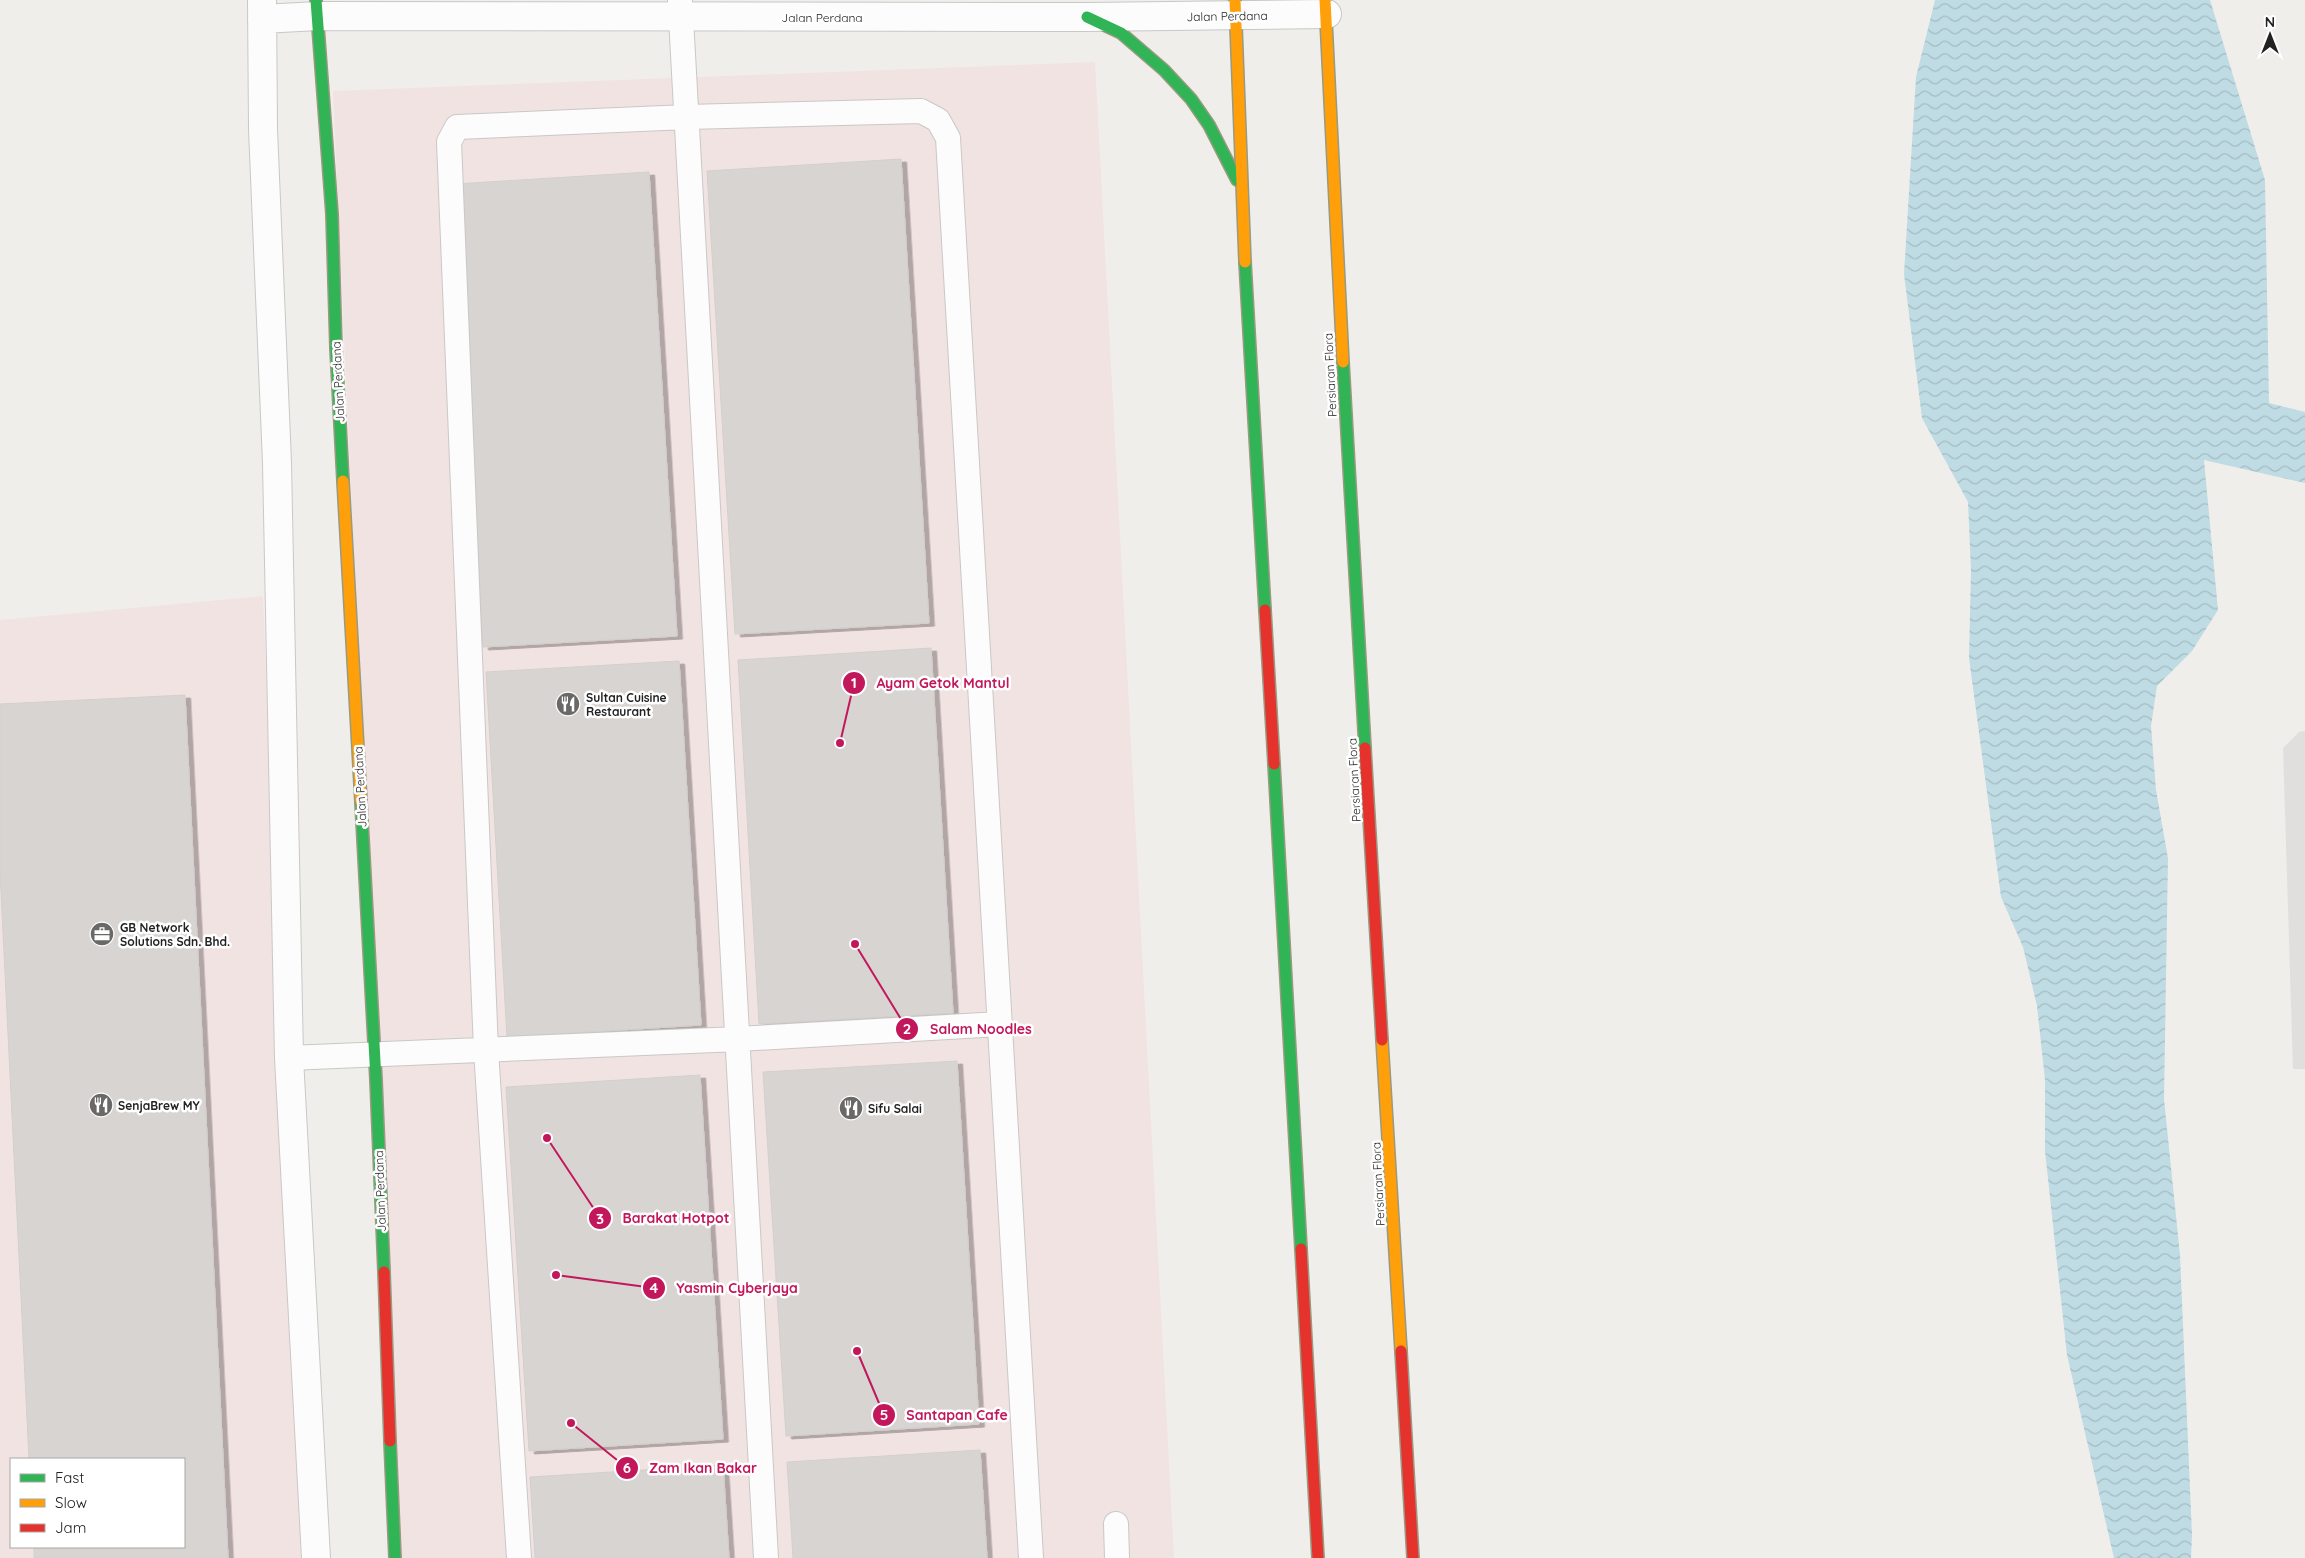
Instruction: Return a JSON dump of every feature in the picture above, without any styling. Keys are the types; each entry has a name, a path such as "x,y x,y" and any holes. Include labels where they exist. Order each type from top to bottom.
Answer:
{"main road":[{"name":"Persiaran Flora","path":"1326,7 1347,441 1413,1558"},
{"name":"Jalan Perdana","path":"317,8 332,214 336,348 374,1053 395,1558"},
{"path":"1236,8 1241,188 1290,1029 1318,1558"},
{"path":"1087,17 1122,33 1164,70 1191,99 1209,125 1241,188"}],"street":[{"name":"Jalan Perdana","path":"316,1558 289,1058 278,463 263,129 260,41 262,9 681,9 1087,17 1236,8 1326,7"}],"lane":[{"path":"681,9 766,1558"},
{"path":"519,1558 486,1050 448,142 457,127 687,117 921,111 938,120 948,138 1031,1558"},
{"path":"289,1058 738,1039 1000,1024"},
{"path":"1116,1524 1117,1558"}],"shaded area":[{"path":"1095,62 1174,1558 399,1558 333,91"},
{"path":"263,596 301,1558 0,1558 0,620"},
{"path":"2305,731 2305,1069 2293,1069 2283,748 2299,732"}],"water":[{"path":"1935,0 2210,0 2265,180 2269,403 2305,412 2305,483 2204,460 2218,610 2192,651 2157,686 2151,726 2156,790 2168,858 2164,1099 2180,1255 2192,1535 2191,1558 2114,1558 2067,1355 2045,1151 2045,1080 2037,1006 2023,947 2001,897 1969,658 1971,570 1968,502 1922,418 1904,274 1916,77"}],"building":[{"path":"901,159 929,623 735,634 707,171"},
{"path":"649,172 677,636 483,647 455,184"},
{"path":"931,648 953,1013 759,1024 738,660"},
{"path":"679,661 701,1025 507,1037 486,672"},
{"path":"185,695 228,1558 34,1558 34,1548 185,1548 185,1458 29,1458 0,872 0,704"},
{"path":"957,1061 979,1424 786,1436 763,1072"},
{"path":"700,1075 723,1439 529,1451 506,1087"},
{"path":"980,1450 987,1558 793,1558 787,1462"},
{"path":"723,1465 729,1558 535,1558 530,1477"}],"traffic: fast":[{"path":"316,0 332,214 336,348 343,481"},
{"path":"1087,17 1121,33 1164,70 1191,99 1209,125 1237,180"},
{"path":"1245,262 1265,610"},
{"path":"1343,362 1365,748"},
{"path":"1274,764 1301,1249"},
{"path":"361,802 384,1272"},
{"path":"390,1441 395,1558"}],"traffic: slow":[{"path":"1235,0 1245,262"},
{"path":"1325,0 1343,362"},
{"path":"343,481 361,802"},
{"path":"1382,1040 1401,1351"}],"traffic: jam":[{"path":"1265,610 1274,764"},
{"path":"1365,748 1382,1040"},
{"path":"1301,1249 1318,1558"},
{"path":"384,1272 390,1441"},
{"path":"1401,1351 1413,1558"}],"place":[{"name":"Sultan Cuisine Restaurant","path":"568,704"},
{"name":"Ayam Getok Mantul","path":"840,743"},
{"name":"GB Network Solutions Sdn. Bhd.","path":"102,934"},
{"name":"Salam Noodles","path":"855,944"},
{"name":"SenjaBrew MY","path":"101,1105"},
{"name":"Sifu Salai","path":"851,1108"},
{"name":"Barakat Hotpot","path":"547,1138"},
{"name":"Yasmin Cyberjaya","path":"556,1275"},
{"name":"Santapan Cafe","path":"857,1351"},
{"name":"Zam Ikan Bakar","path":"571,1423"}]}
